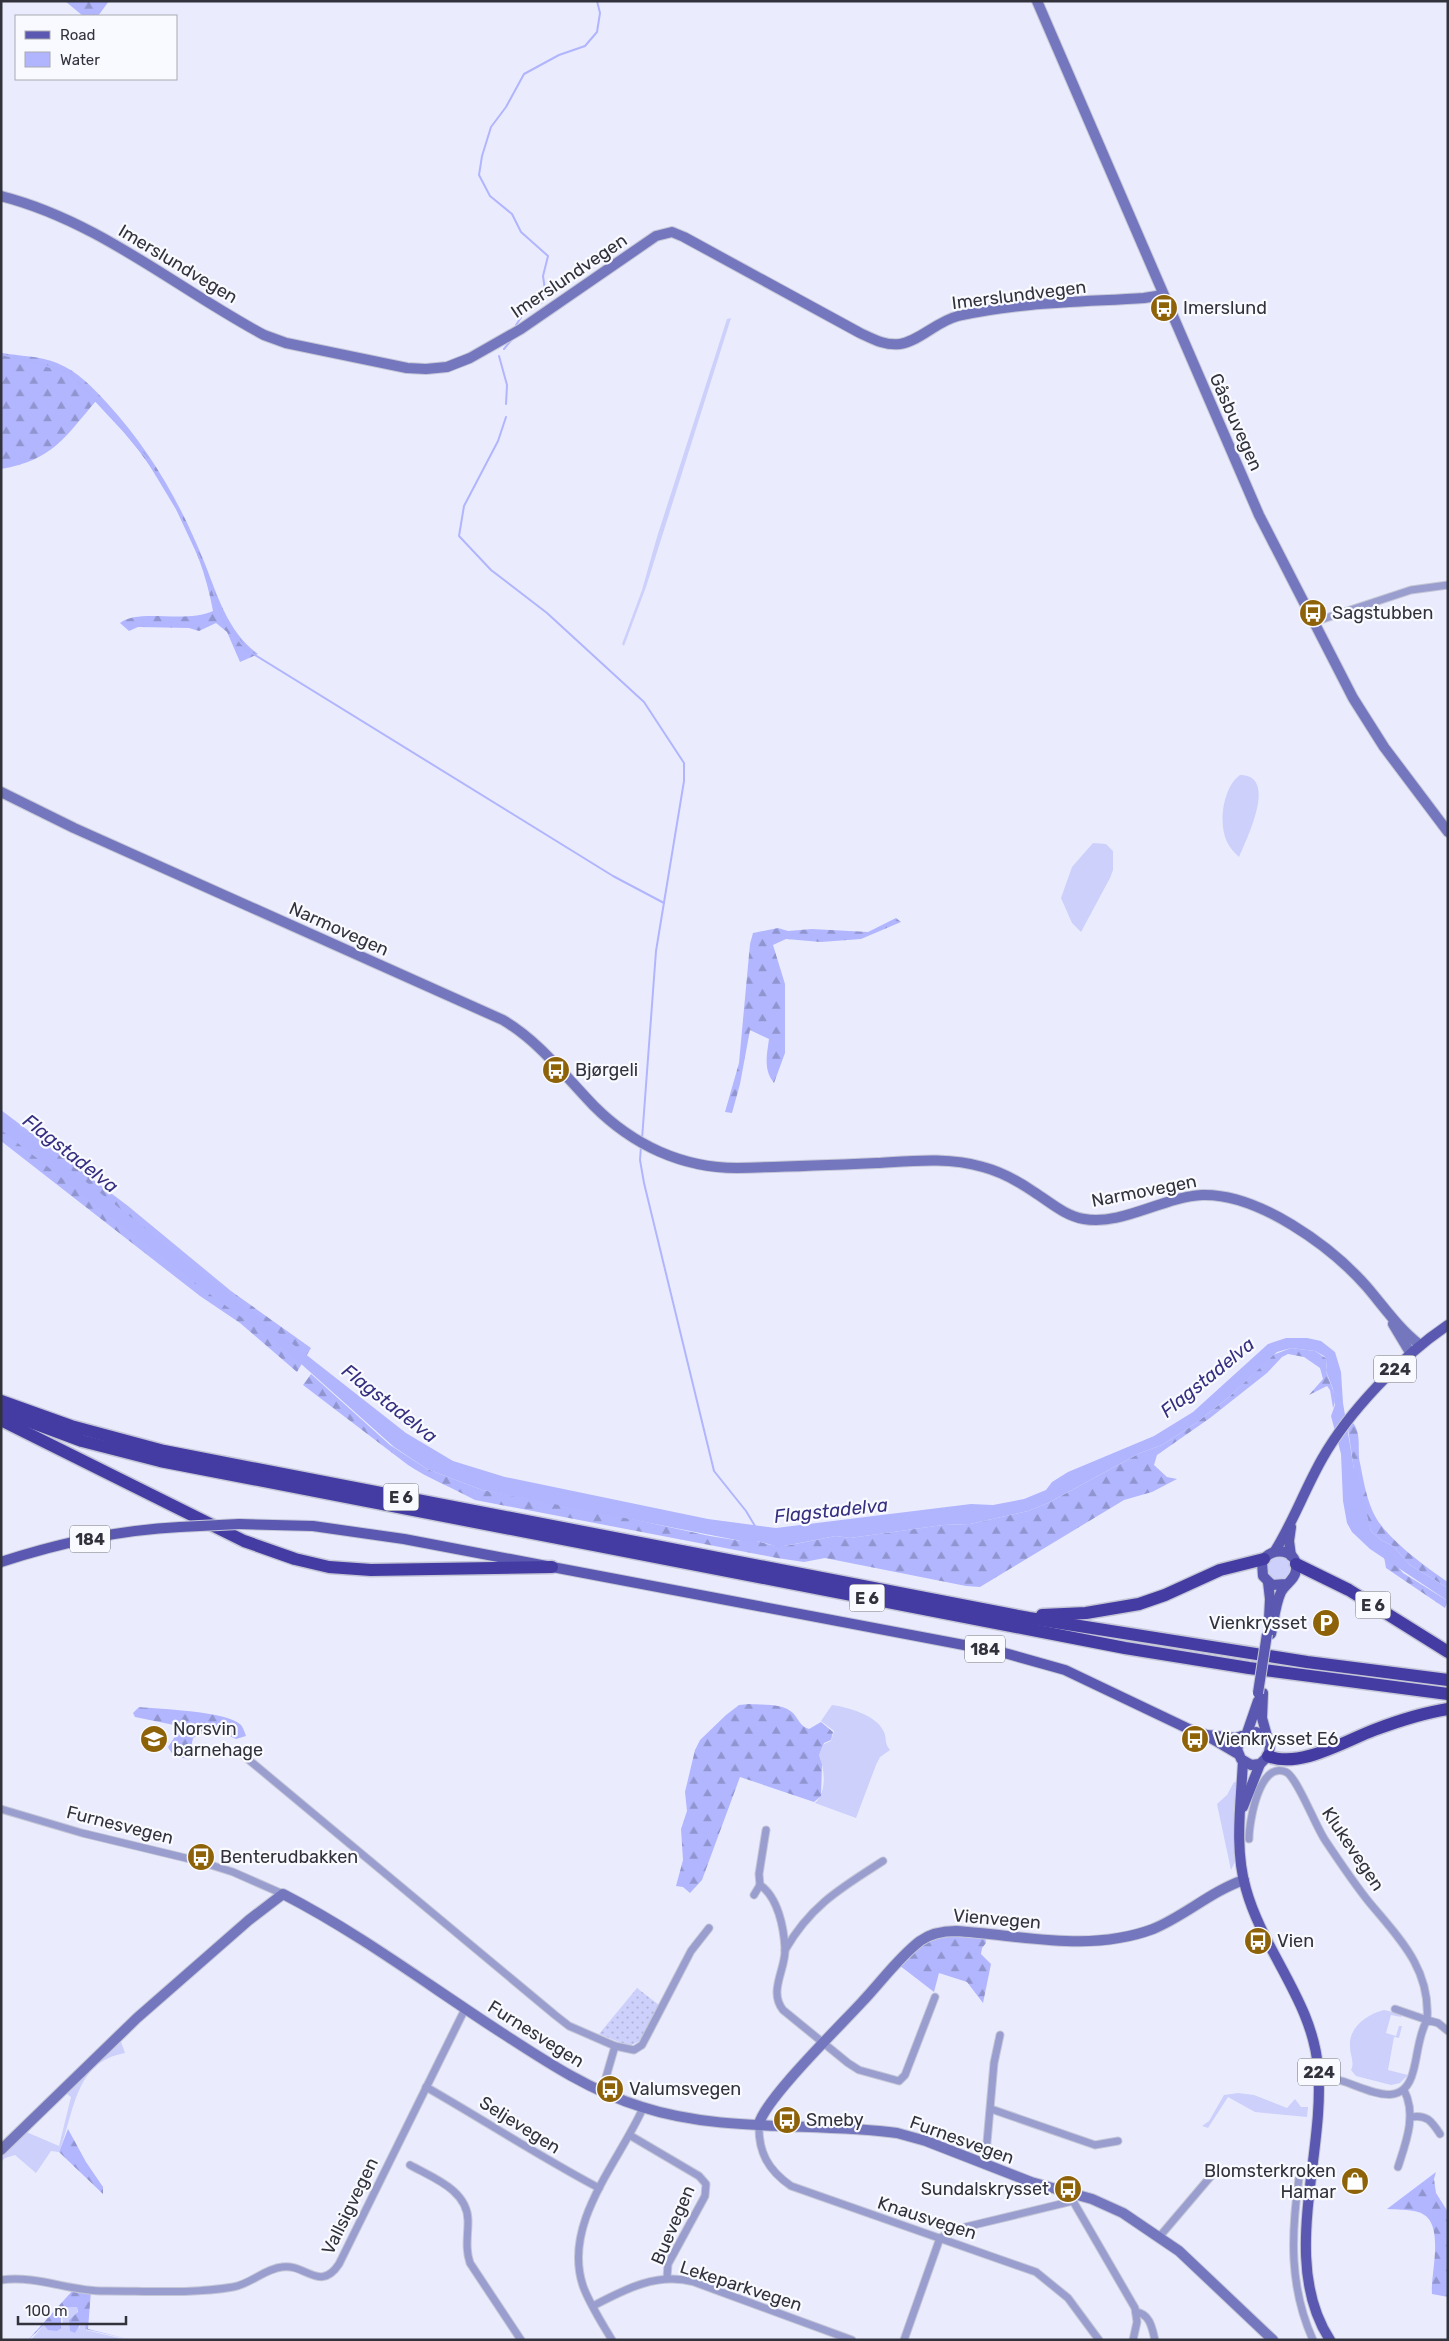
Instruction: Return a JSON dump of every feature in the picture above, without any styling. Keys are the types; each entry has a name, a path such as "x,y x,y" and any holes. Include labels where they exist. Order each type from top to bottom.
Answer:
{"highway":[{"name":"E 6","path":"1,1401 102,1436 195,1457 1030,1618 1307,1662 1448,1680"},
{"name":"E 6","path":"1,1411 66,1436 139,1456 389,1506 1125,1648 1249,1668 1448,1694"},
{"path":"1,1420 244,1541 295,1559 329,1567 371,1570 552,1567"},
{"name":"E 6","path":"1030,1618 1045,1614 1098,1612 1139,1604 1240,1564 1270,1555"},
{"name":"E 6","path":"1293,1560 1342,1586 1448,1652"},
{"path":"1264,1760 1283,1760 1309,1756 1407,1718 1448,1709"}],"main road":[{"name":"Gåsbuvegen","path":"1037,1 1255,507 1367,720 1448,832"},
{"name":"Imerslundvegen","path":"1,196 53,214 124,249 271,338 286,343 416,369 447,367 470,358 521,329 652,239 672,232 860,333 884,343 894,344 911,340 938,323 959,316 1017,308 1163,295"},
{"name":"Narmovegen","path":"1,792 74,828 502,1020 536,1043 600,1111 634,1138 680,1161 718,1168 920,1161 966,1163 1001,1173 1017,1180 1065,1212 1089,1220 1109,1218 1191,1196 1228,1197 1250,1203 1270,1212 1321,1246 1352,1271 1420,1345"},
{"name":"Narmovegen","path":"1384,1308 1411,1354"},
{"name":"224","path":"1329,2339 1312,2293 1306,2244 1308,2208 1318,2124 1319,2079 1315,2045 1304,2013 1258,1922 1244,1880 1241,1857 1240,1757 1237,1744 1245,1734 1254,1715 1261,1693 1269,1634 1270,1599 1268,1582 1261,1571 1292,1521 1313,1474 1332,1443 1350,1420 1411,1354 1420,1345 1448,1326"},
{"name":"224","path":"1269,1634 1280,1594 1286,1584 1294,1577 1289,1542 1292,1521"},
{"name":"184","path":"1,1562 83,1540 128,1532 180,1527 284,1524 373,1534 1028,1658 1087,1679 1167,1720 1206,1735 1240,1757"},
{"path":"1270,1555 1284,1552 1293,1560"},
{"path":"1268,1582 1276,1586 1286,1584"},
{"name":"224","path":"1240,1816 1270,1747 1262,1718 1261,1693"},
{"path":"1245,1734 1256,1732 1267,1739"},
{"name":"184","path":"1206,1735 1235,1738 1245,1734"},
{"path":"1240,1757 1251,1765 1264,1760"},
{"name":"Vienvegen","path":"759,2124 769,2105 823,2044 910,1950 932,1934 956,1930 1059,1941 1114,1939 1154,1929 1185,1913 1231,1884 1244,1880"},
{"path":"1,2150 137,2018 249,1920 283,1894"},
{"name":"Furnesvegen","path":"283,1894 324,1918 559,2070 602,2091 644,2108 706,2119 897,2133 926,2141 1074,2198 1124,2213 1160,2236 1193,2263 1274,2340"}],"street":[{"path":"1314,622 1411,590 1448,585"},
{"path":"243,1755 569,2026 616,2046 634,2050 642,2045 691,1951 709,1928"},
{"name":"Klukevegen","path":"1249,1840 1253,1809 1262,1784 1279,1770 1288,1772 1296,1780 1312,1818 1335,1854 1414,1958 1425,1988 1427,2020 1421,2030 1413,2074 1404,2090"},
{"name":"Furnesvegen","path":"1,1809 82,1833 198,1861 233,1872 283,1894"},
{"path":"754,1895 760,1885 759,1874 766,1830"},
{"path":"883,1861 857,1876 818,1906 795,1933 785,1950 777,1987 779,2003 823,2044 859,2070 899,2081 905,2075 935,1997"},
{"path":"760,1885 768,1890 774,1898 785,1950"},
{"name":"Vallsigvegen","path":"1,2280 31,2279 100,2292 233,2287 251,2282 283,2266 324,2277 335,2270 339,2264 465,2008"},
{"path":"1395,2009 1438,2023 1448,2031"},
{"path":"985,2165 994,2063 1000,2035"},
{"path":"602,2091 616,2046"},
{"path":"1319,2079 1339,2080 1386,2094 1400,2093 1404,2090 1411,2103 1411,2116 1398,2168"},
{"name":"Seljevegen","path":"426,2087 487,2121 553,2164 600,2188"},
{"path":"612,2340 583,2286 579,2247 583,2224 600,2188 631,2136 644,2108"},
{"path":"990,2109 1095,2145 1118,2141"},
{"path":"1411,2116 1430,2119 1440,2134"},
{"name":"Knausvegen","path":"759,2124 760,2146 768,2165 791,2186 1009,2261 1043,2276 1068,2298 1099,2340"},
{"name":"Buevegen","path":"631,2136 699,2176 706,2184 705,2196 668,2264 667,2278"},
{"path":"410,2165 448,2186 462,2200 467,2212 467,2251 470,2263 521,2340"},
{"path":"1160,2236 1218,2169"},
{"path":"1299,2178 1292,2227 1292,2260 1300,2302 1313,2340"},
{"path":"904,2340 940,2238 957,2229 1074,2198 1136,2312 1136,2331 1133,2340"},
{"name":"Lekeparkvegen","path":"594,2306 627,2289 667,2278 694,2282 852,2340"},
{"path":"1136,2312 1143,2314 1149,2320 1154,2340"}],"shaded area":[{"path":"731,318 646,587 624,646 622,644 642,590 657,537 727,319"},
{"path":"1240,775 1251,778 1257,785 1259,796 1253,824 1239,857 1227,842 1224,834 1223,816 1226,796 1234,781"},
{"path":"1093,843 1106,844 1113,851 1113,870 1081,932 1072,923 1061,898 1072,867"},
{"path":"1278,1556 1287,1559 1290,1568 1287,1577 1278,1580 1269,1577 1266,1568 1269,1559"},
{"path":"832,1705 853,1710 875,1721 884,1732 890,1750 880,1757 876,1765 856,1818 815,1803 822,1793 824,1780 823,1767 819,1755 824,1744 831,1741 834,1731 821,1721"},
{"path":"1234,1782 1237,1782 1235,1862 1231,1870 1217,1804 1227,1795"},
{"path":"637,1988 659,2005 640,2041 629,2046 599,2034"},
{"path":"1384,2010 1402,2014 1401,2017 1391,2015 1386,2033 1396,2036 1399,2026 1402,2026 1399,2038 1394,2037 1388,2070 1408,2075 1400,2083 1391,2085 1356,2076 1351,2070 1353,2065 1350,2040 1355,2028 1365,2018"},
{"path":"120,2039 125,2053 108,2058 95,2067 86,2078 73,2105 59,2152 51,2151 36,2173 15,2155 5,2158 1,2162 1,2154 24,2131 59,2146 71,2097 63,2091"},
{"path":"1238,2093 1254,2095 1287,2108 1295,2099 1301,2107 1308,2107 1307,2117 1255,2112 1228,2097 1208,2128 1202,2126 1209,2121 1224,2095"},
{"path":"77,2307 79,2329 81,2323 86,2323 86,2330 127,2340 31,2340 44,2325 63,2323 61,2308"}],"green space":[{"path":"65,1 109,1 99,15 82,15"},
{"path":"1,353 44,359 65,367 79,375 123,421 151,459 175,499 196,542 231,625 258,654 240,662 227,632 216,623 199,631 189,628 138,627 129,631 120,623 139,617 202,615 213,611 197,553 170,497 153,471 136,446 96,401 66,436 46,453 19,465 1,469"},
{"path":"896,918 901,922 861,939 821,942 786,939 773,945 785,984 785,1053 774,1083 767,1067 769,1039 750,1030 740,1084 732,1113 725,1112 739,1063 750,944 753,933 778,928 788,931 812,929 868,932"},
{"path":"1,1110 128,1206 231,1291 311,1348 297,1372 240,1323 200,1296 1,1141"},
{"path":"1291,1348 1315,1351 1327,1359 1326,1371 1335,1399 1333,1408 1330,1390 1327,1386 1309,1395 1323,1379 1320,1368 1304,1357 1288,1354 1282,1357 1267,1373 1210,1418 1157,1455 1154,1465 1167,1477 1177,1479 1152,1492 1124,1500 980,1587 966,1586 825,1558 804,1562 777,1558 475,1500 408,1465 303,1385 311,1374 390,1445 427,1469 482,1490 581,1508 710,1536 785,1546 836,1536 850,1538 943,1525 970,1524 1028,1511 1048,1503 1140,1453 1162,1445 1196,1423 1230,1396 1273,1355"},
{"path":"1353,1423 1356,1427 1359,1442 1359,1458 1365,1487 1377,1519 1403,1548 1448,1582 1448,1588 1410,1565 1393,1546 1381,1540 1371,1531 1354,1470 1348,1429"},
{"path":"1384,1557 1403,1573 1448,1601 1445,1608 1386,1568"},
{"path":"739,1705 772,1705 784,1708 793,1713 806,1728 809,1729 821,1722 833,1732 831,1740 824,1743 819,1755 822,1764 821,1796 814,1802 740,1777 702,1880 690,1893 683,1887 676,1886 683,1860 681,1829 687,1811 685,1792 695,1750 700,1740 726,1715"},
{"path":"139,1707 222,1717 233,1720 241,1725 246,1736 236,1739 220,1733 204,1733 193,1738 189,1758 182,1758 174,1755 168,1747 178,1732 174,1725 135,1717 133,1713"},
{"path":"938,1935 985,1936 986,1943 982,1948 981,1954 991,1964 983,2003 967,1982 939,1973 934,1992 899,1965 912,1951"},
{"path":"68,2129 86,2162 103,2187 103,2194 59,2152"},
{"path":"1436,2172 1434,2179 1436,2193 1448,2212 1448,2297 1432,2294 1435,2236 1432,2225 1427,2217 1414,2211 1387,2209"},
{"path":"74,2289 91,2291 88,2329 132,2340 85,2329 86,2323 81,2323 75,2333 70,2331 69,2320 78,2312 77,2307 61,2308 61,2328 57,2331 48,2330 44,2325 28,2340"}],"water":[{"path":"1,1115 406,1433 453,1461 505,1477 708,1519 776,1528 971,1504 993,1505 1024,1499 1046,1490 1052,1482 1068,1472 1154,1436 1193,1412 1268,1344 1286,1338 1307,1338 1321,1341 1335,1352 1341,1372 1343,1403 1354,1469 1357,1473 1371,1531 1381,1540 1393,1546 1410,1565 1448,1588 1448,1601 1370,1549 1352,1532 1347,1523 1343,1501 1341,1454 1331,1416 1335,1405 1333,1389 1326,1371 1327,1360 1315,1351 1291,1348 1277,1352 1230,1396 1196,1423 1162,1445 1140,1453 1048,1503 1028,1511 970,1524 943,1525 850,1538 836,1536 779,1547 757,1541 741,1541 482,1490 427,1469 394,1447 281,1346 208,1293 1,1130"}],"waterway":[{"path":"516,325 528,307 541,303 546,297 543,276 548,256 521,232 512,214 490,196 479,175 482,156 491,127 506,107 524,74 559,55 585,46 597,32 600,13 597,1"},
{"path":"504,349 514,337"},
{"path":"1,354 69,372 145,456 177,509 206,571 224,622 247,650 613,876 664,903"},
{"path":"499,356 507,385 506,404"},
{"path":"506,417 498,441 464,506 459,536 491,570 547,613 644,702 684,763 684,781 656,951 642,1139"},
{"path":"641,1146 640,1160 644,1183 714,1471 746,1511 755,1526"}],"place":[{"name":"Imerslund","path":"1164,308"},
{"name":"Sagstubben","path":"1313,613"},
{"name":"Bjørgeli","path":"556,1070"},
{"name":"Vienkrysset","path":"1326,1623"},
{"name":"Norsvin barnehage","path":"154,1739"},
{"name":"Vienkrysset E6","path":"1195,1739"},
{"name":"Benterudbakken","path":"201,1857"},
{"name":"Vien","path":"1258,1941"},
{"name":"Valumsvegen","path":"610,2089"},
{"name":"Smeby","path":"787,2120"},
{"name":"Blomsterkroken Hamar","path":"1355,2181"},
{"name":"Sundalskrysset","path":"1068,2189"}],"water label":[{"name":"Flagstadelva","path":"71,1153"},
{"name":"Flagstadelva","path":"1207,1377"},
{"name":"Flagstadelva","path":"390,1403"},
{"name":"Flagstadelva","path":"831,1510"}]}
